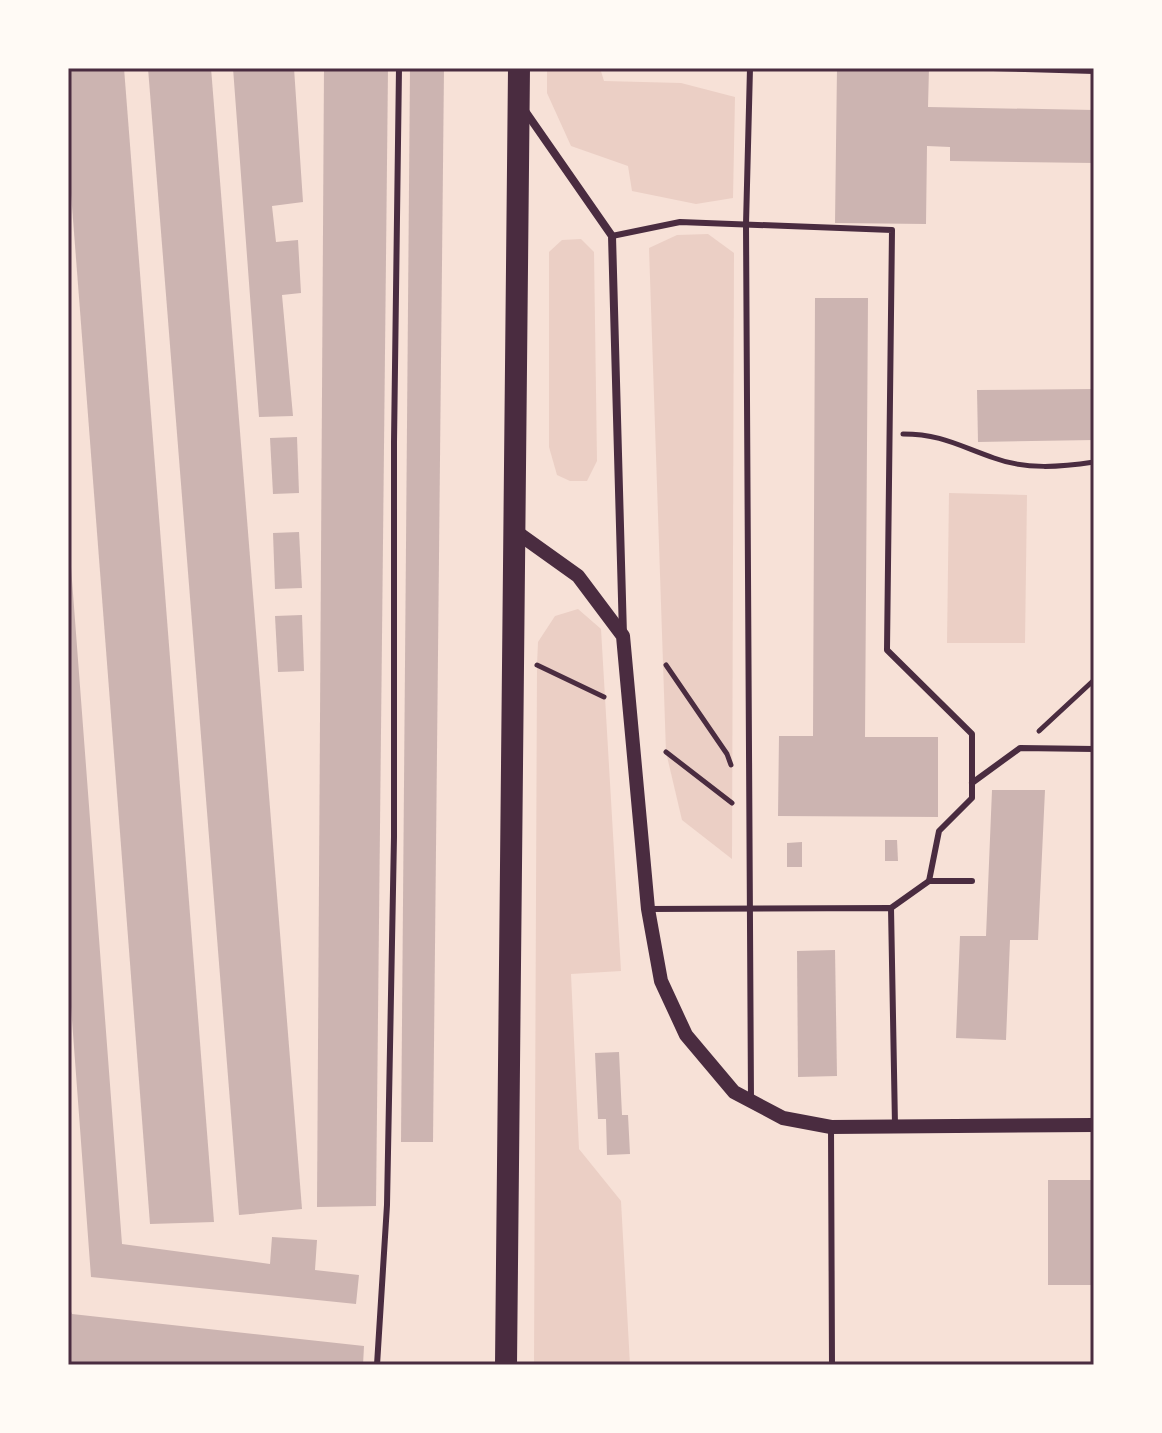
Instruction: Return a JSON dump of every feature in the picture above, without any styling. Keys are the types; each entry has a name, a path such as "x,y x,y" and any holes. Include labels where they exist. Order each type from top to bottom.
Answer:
{"highway":[{"path":"506,1365 519,68"}],"street":[{"path":"519,102 612,236 623,636 648,909 661,981 686,1035 734,1092 751,1104 783,1118 831,1127 1094,1125"},
{"path":"515,531 578,576 623,636"}],"lane":[{"path":"377,1365 387,1205 394,837 394,442 399,68"},
{"path":"750,68 746,224 751,1104"},
{"path":"993,68 1094,71"},
{"path":"612,236 680,222 892,230 887,650 972,734 972,798 939,831 929,881"},
{"path":"972,783 1020,748 1094,749"},
{"path":"648,909 891,908 929,881 972,881"},
{"path":"891,908 895,1127"},
{"path":"831,1127 832,1365"}],"path":[{"path":"890,434 932,434 996,460 1051,468 1094,462"},
{"path":"537,665 604,697"},
{"path":"666,665 727,754 731,765"},
{"path":"1020,748 1094,680"},
{"path":"666,752 733,804"}],"shaded area":[{"path":"547,68 600,68 604,81 681,83 735,97 733,198 696,204 632,191 628,166 571,146 547,93"},
{"path":"708,234 734,253 732,859 682,820 666,752 649,248 677,235"},
{"path":"581,239 594,252 597,461 587,481 570,481 557,475 549,447 549,252 562,240"},
{"path":"949,493 1027,495 1025,643 947,643"},
{"path":"578,609 601,629 621,971 571,974 579,1149 621,1201 630,1365 534,1365 538,642 555,616"}],"building":[{"path":"68,68 124,68 214,1222 150,1224 68,154"},
{"path":"148,68 211,68 302,1209 239,1215"},
{"path":"233,68 294,68 303,202 272,206 276,242 298,240 301,293 282,295 293,416 259,417"},
{"path":"324,68 388,68 376,1206 317,1207"},
{"path":"410,68 444,68 433,1142 401,1142"},
{"path":"837,68 929,68 928,107 1094,110 1094,163 950,161 950,147 927,146 926,224 835,223"},
{"path":"815,298 868,298 865,737 938,737 938,817 778,816 779,736 813,736"},
{"path":"1094,389 1094,440 978,442 977,390"},
{"path":"297,437 299,493 273,494 270,438"},
{"path":"68,527 122,1244 270,1264 272,1237 317,1240 315,1270 359,1275 356,1304 91,1277 68,966"},
{"path":"299,532 302,588 275,589 273,533"},
{"path":"302,615 304,671 278,672 275,616"},
{"path":"992,790 1045,790 1038,940 1010,940 1006,1040 956,1038 960,936 986,936"},
{"path":"885,840 897,840 898,861 885,861"},
{"path":"802,842 802,867 787,867 787,843"},
{"path":"835,950 837,1076 798,1077 797,951"},
{"path":"619,1052 622,1115 628,1115 630,1154 607,1155 606,1119 598,1119 595,1053"},
{"path":"1048,1180 1094,1180 1094,1285 1048,1285"},
{"path":"68,1304 72,1314 364,1346 363,1365 68,1365"}]}
